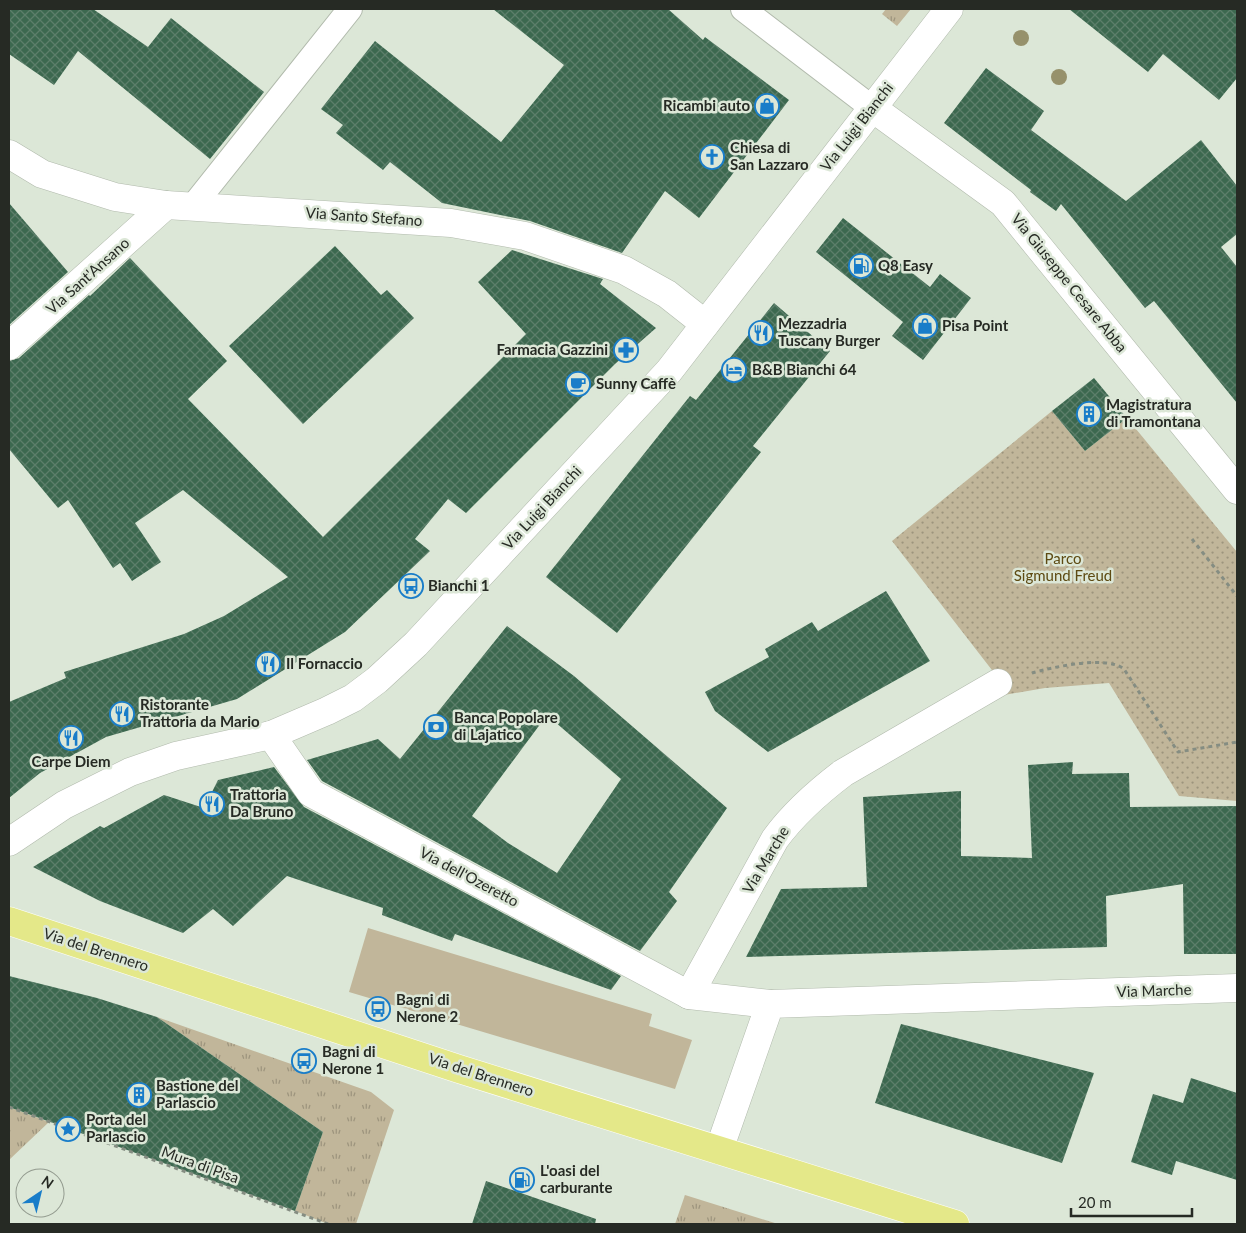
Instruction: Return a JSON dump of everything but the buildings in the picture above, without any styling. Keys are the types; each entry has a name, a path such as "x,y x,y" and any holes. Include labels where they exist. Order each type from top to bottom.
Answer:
{"main road":[{"name":"Via del Brennero","path":"9,922 450,1066 955,1224"}],"street":[{"name":"Via Luigi Bianchi","path":"9,842 64,805 130,772 176,756 271,735 353,698 378,680 416,644 669,371 949,9"},
{"name":"Via Giuseppe Cesare Abba","path":"871,108 1003,203 1237,490"},
{"name":"Via Santo Stefano","path":"9,154 29,167 56,179 115,197 179,205 451,223 525,236 624,270 667,294 706,324"},
{"name":"Via Sant'Ansano","path":"9,346 179,205"},
{"name":"Via Marche","path":"998,683 843,773 822,789 786,824 775,839 689,995 770,1004 1237,988"},
{"name":"Via dell'Ozeretto","path":"271,735 311,793 689,995"},
{"path":"719,1150 770,1004"}],"lane":[{"path":"179,205 350,9"},
{"path":"743,9 871,108"}],"path":[{"path":"1192,539 1237,596"},
{"path":"998,683 1043,670 1086,664 1117,663 1124,669 1178,752 1237,742"},
{"name":"Mura di Pisa","path":"9,1107 328,1224"}],"green space":[{"path":"886,9 911,9 897,26 882,14"},
{"name":"Parco Sigmund Freud","path":"1052,411 1085,451 1127,418 1237,552 1237,801 1179,796 1109,683 1045,688 1004,695 995,674 892,541"},
{"path":"368,928 652,1014 649,1026 692,1040 675,1089 349,992"},
{"path":"157,1017 371,1092 394,1110 356,1224 328,1224 295,1211 323,1132"},
{"path":"9,1107 49,1122 9,1160"},
{"path":"685,1195 778,1224 675,1224"}],"place":[{"name":"Ricambi auto","path":"767,106"},
{"name":"Chiesa di San Lazzaro","path":"712,157"},
{"name":"Q8 Easy","path":"861,266"},
{"name":"Pisa Point","path":"925,326"},
{"name":"Mezzadria Tuscany Burger","path":"761,333"},
{"name":"Farmacia Gazzini","path":"626,350"},
{"name":"B&B Bianchi 64","path":"734,370"},
{"name":"Sunny Caffè","path":"578,384"},
{"name":"Magistratura di Tramontana","path":"1089,414"},
{"name":"Bianchi 1","path":"411,586"},
{"name":"Il Fornaccio","path":"268,664"},
{"name":"Ristorante Trattoria da Mario","path":"122,714"},
{"name":"Banca Popolare di Lajatico","path":"436,727"},
{"name":"Carpe Diem","path":"71,738"},
{"name":"Trattoria Da Bruno","path":"212,804"},
{"name":"Bagni di Nerone 2","path":"378,1009"},
{"name":"Bagni di Nerone 1","path":"304,1061"},
{"name":"Bastione del Parlascio","path":"139,1095"},
{"name":"Porta del Parlascio","path":"68,1129"},
{"name":"L'oasi del carburante","path":"522,1180"}]}
